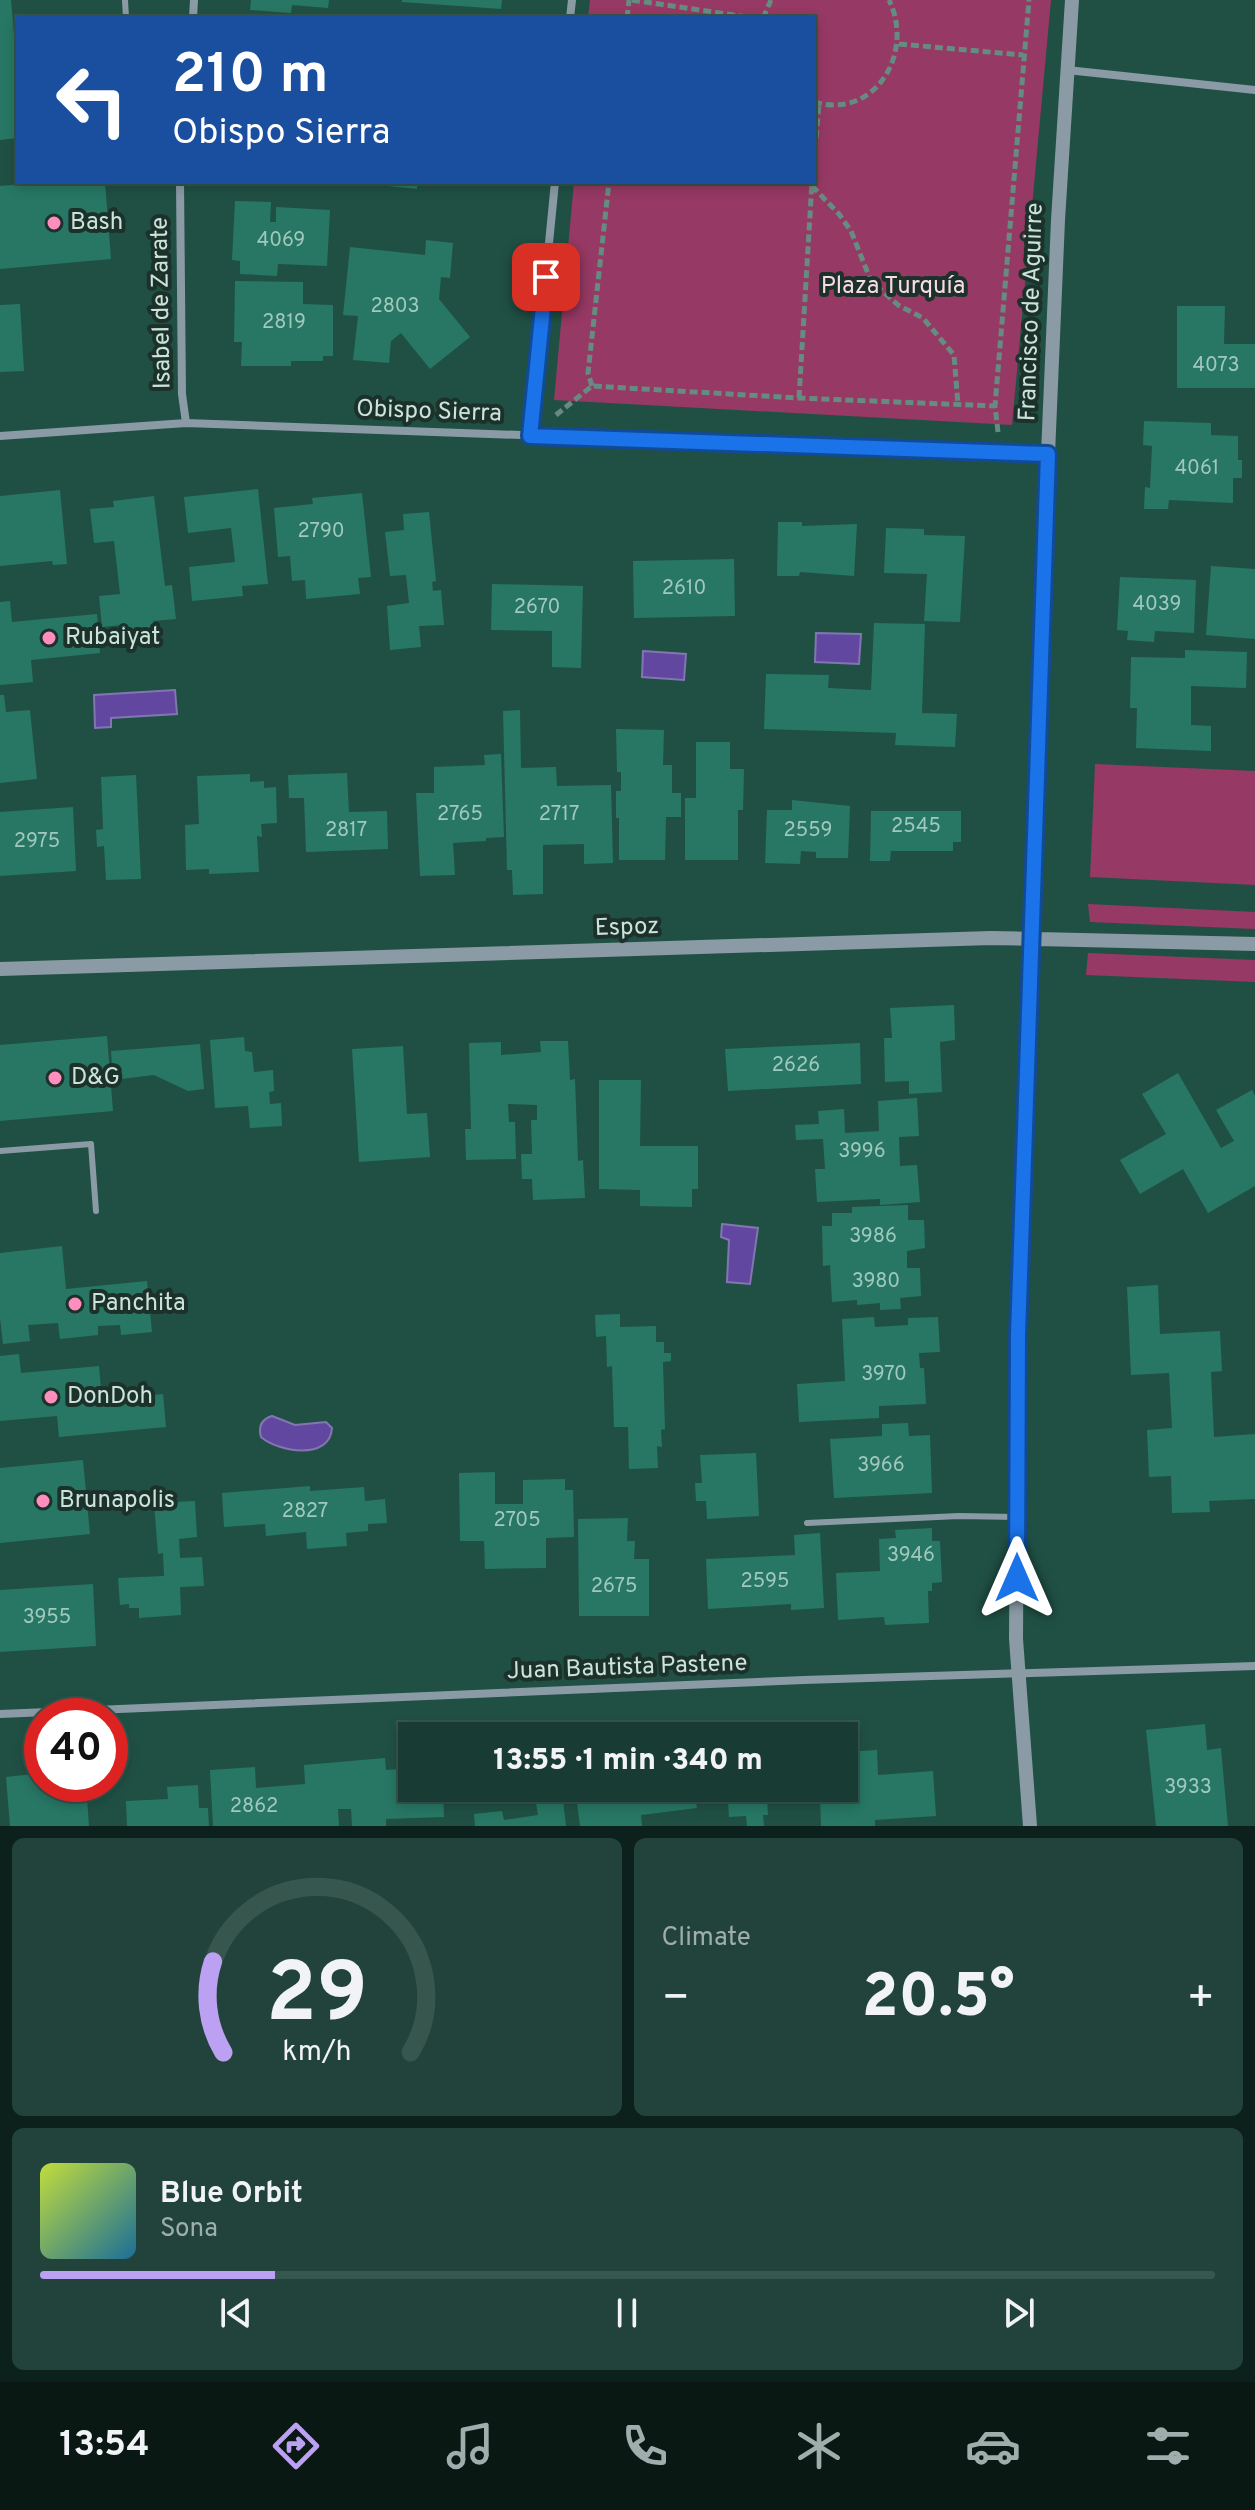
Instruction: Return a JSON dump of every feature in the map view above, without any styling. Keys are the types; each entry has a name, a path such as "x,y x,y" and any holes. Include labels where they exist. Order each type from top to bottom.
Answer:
{"street":[{"name":"Francisco de Aguirre","path":"1030,1826 1018,1675 1018,1335 1048,454 1072,0"},
{"path":"1067,70 1255,90"},
{"name":"Isabel de Zarate","path":"180,184 182,394 186,423"},
{"path":"530,436 555,184"},
{"name":"Obispo Sierra","path":"0,436 186,423 1048,454"},
{"name":"Espoz","path":"0,969 1033,938 1255,944"},
{"name":"Juan Bautista Pastene","path":"0,1714 804,1680 1255,1666"}],"lane":[{"path":"0,1151 91,1144 96,1211"},
{"path":"807,1523 959,1516 1017,1517"}],"path":[{"path":"630,0 740,16"},
{"path":"699,10 701,0"},
{"path":"817,103 838,104 856,100 872,91 890,70 899,44 898,22 889,0"},
{"path":"530,436 592,386 995,406 1029,0"},
{"path":"899,44 1023,55"},
{"path":"592,386 588,373 609,184"},
{"path":"812,184 851,231 871,281 898,305 923,318 954,355 958,405"},
{"path":"799,398 812,184"}],"green space":[{"name":"Plaza Turquía","path":"590,0 1051,0 1012,425 554,400 574,184 816,184 816,16 588,16"},
{"path":"1095,764 1255,771 1255,885 1090,877"},
{"path":"1088,904 1255,912 1255,929 1090,922"},
{"path":"1088,953 1255,960 1255,982 1086,975"}],"shaded area":[{"path":"816,633 861,634 859,664 815,662"},
{"path":"643,651 686,654 684,680 642,677"},
{"path":"175,690 177,714 111,718 111,727 95,728 94,695"},
{"path":"722,1224 758,1228 750,1284 727,1282 729,1240 721,1237"},
{"path":"272,1416 295,1425 326,1422 332,1428 329,1438 313,1449 279,1447 261,1437 262,1424"}],"building":[{"path":"0,0 11,0 16,58 16,138 0,140"},
{"path":"251,0 329,0 328,8 292,5 291,13 250,10"},
{"path":"402,0 502,0 501,9"},
{"name":"Bash","path":"105,184 111,259 0,269 0,186"},
{"path":"368,184 417,184 417,189"},
{"path":"235,201 271,202 270,222 276,222 276,207 330,210 327,266 278,264 277,276 240,274 240,261 232,260"},
{"path":"426,240 453,243 450,278 441,277 439,299 470,337 430,369 401,333 391,341 389,363 353,360 358,316 343,315 350,247 425,255"},
{"path":"235,281 303,282 303,304 333,305 333,356 323,356 323,361 291,361 291,366 241,366 242,342 234,342"},
{"path":"20,304 24,371 0,372 0,305"},
{"path":"1177,306 1225,306 1224,344 1255,344 1255,388 1177,388"},
{"path":"1144,421 1211,423 1211,435 1238,436 1242,478 1233,478 1233,503 1169,500 1168,509 1144,509 1145,487 1150,488 1152,446 1143,445"},
{"path":"258,489 268,584 242,586 243,596 192,601 189,567 235,562 231,528 188,533 184,497"},
{"path":"60,490 67,564 53,565 52,561 0,566 0,496"},
{"path":"362,493 371,577 358,578 360,594 306,599 305,580 292,581 290,556 278,557 274,508 313,504 312,498"},
{"path":"154,496 165,586 172,585 176,619 153,621 154,628 124,632 122,625 102,627 99,596 120,594 114,541 94,543 90,509 114,507 113,501"},
{"path":"429,512 436,581 432,582 433,591 441,590 444,625 419,626 421,647 390,650 387,606 409,603 406,575 390,576 385,532 404,530 403,514"},
{"path":"778,522 802,522 802,526 857,524 854,576 800,572 799,576 777,576"},
{"path":"886,528 924,529 924,535 965,536 960,622 924,621 927,574 884,573"},
{"path":"734,559 735,616 634,618 633,561"},
{"path":"1211,566 1255,569 1255,639 1206,635"},
{"path":"1120,577 1196,580 1194,633 1155,631 1154,642 1127,640 1128,631 1117,630"},
{"path":"492,584 583,586 581,668 552,667 552,631 491,630"},
{"name":"Rubaiyat","path":"10,601 12,622 97,614 100,653 31,660 33,682 0,685 0,602"},
{"path":"874,623 925,624 922,713 957,714 955,747 895,745 896,733 764,729 766,674 829,675 828,688 871,690"},
{"path":"1185,650 1247,652 1246,688 1191,686 1191,725 1211,726 1211,751 1136,748 1137,708 1130,708 1131,657 1185,658"},
{"path":"0,695 4,695 6,712 30,710 37,779 0,783"},
{"path":"520,710 521,768 556,767 557,786 611,785 613,863 584,864 584,844 543,845 543,894 513,895 512,870 507,870 503,711"},
{"path":"616,729 664,730 663,765 672,765 672,793 681,793 681,817 666,817 665,860 619,860 616,791 621,791 621,772 617,772"},
{"path":"696,742 730,742 730,769 744,769 743,810 738,810 738,860 685,860 685,798 696,798"},
{"path":"501,754 504,837 453,843 455,875 420,876 416,793 434,793 434,767 485,765 484,755"},
{"path":"347,773 349,812 387,811 388,849 306,852 304,798 289,798 288,775"},
{"path":"250,774 250,782 264,781 264,788 276,787 277,823 261,824 262,837 257,836 259,872 209,874 209,869 186,870 185,825 199,824 197,776"},
{"path":"136,775 141,879 106,880 104,846 97,847 96,830 103,829 101,777"},
{"path":"792,800 850,806 848,858 816,858 816,852 801,851 800,864 765,863 767,810 792,810"},
{"path":"73,807 76,871 0,876 0,812"},
{"path":"871,811 961,811 961,842 953,842 953,851 891,851 890,861 870,861"},
{"path":"954,1005 955,1040 940,1042 942,1092 909,1094 909,1081 885,1082 884,1038 892,1038 890,1008"},
{"name":"D&G","path":"107,1036 113,1111 0,1121 0,1045"},
{"path":"244,1037 245,1051 252,1052 254,1072 273,1070 274,1091 269,1092 270,1104 281,1103 282,1126 250,1128 248,1106 215,1108 210,1040"},
{"path":"540,1041 568,1041 570,1080 575,1079 578,1161 583,1160 585,1198 533,1200 532,1179 522,1179 521,1154 532,1154 531,1120 537,1120 537,1105 508,1104 509,1122 515,1122 516,1159 466,1160 465,1129 471,1129 469,1043 501,1042 501,1055 541,1052"},
{"path":"860,1043 861,1084 728,1091 725,1049"},
{"path":"200,1044 204,1089 188,1091 154,1075 113,1080 111,1051"},
{"path":"403,1046 407,1114 427,1113 430,1157 359,1162 352,1049"},
{"path":"1178,1073 1221,1148 1234,1141 1216,1110 1252,1090 1255,1096 1255,1186 1208,1213 1183,1169 1140,1194 1120,1160 1166,1134 1142,1094"},
{"path":"599,1080 641,1080 640,1146 698,1146 698,1189 692,1189 692,1207 640,1206 640,1190 599,1189"},
{"path":"917,1098 919,1136 899,1137 900,1166 917,1165 920,1202 880,1205 880,1199 817,1202 815,1169 825,1169 823,1139 796,1140 795,1125 819,1124 818,1111 844,1109 845,1133 879,1131 878,1101"},
{"path":"908,1205 908,1220 924,1220 925,1248 907,1251 907,1268 920,1268 921,1296 900,1298 901,1309 880,1310 880,1303 857,1305 857,1300 832,1302 830,1265 823,1266 822,1226 832,1226 832,1213 852,1213 852,1207"},
{"name":"Panchita","path":"62,1246 66,1289 147,1281 152,1332 121,1335 120,1325 98,1326 98,1335 60,1339 58,1323 28,1325 30,1341 3,1344 0,1253"},
{"path":"1158,1285 1160,1334 1220,1331 1222,1371 1211,1372 1214,1437 1255,1434 1255,1499 1209,1501 1210,1512 1172,1513 1171,1476 1149,1477 1147,1430 1172,1428 1169,1373 1131,1375 1127,1287"},
{"path":"620,1314 620,1327 656,1326 656,1342 664,1342 664,1353 671,1353 671,1361 663,1362 665,1429 661,1430 662,1447 657,1446 658,1468 629,1469 628,1427 614,1427 612,1366 607,1367 606,1336 596,1337 595,1315"},
{"path":"874,1317 875,1327 908,1325 908,1318 938,1317 940,1352 919,1353 920,1368 924,1368 926,1404 879,1406 879,1418 799,1422 797,1384 845,1381 842,1319"},
{"name":"DonDoh","path":"19,1354 21,1373 99,1366 102,1400 163,1394 166,1427 59,1437 57,1416 0,1421 0,1356"},
{"path":"908,1423 909,1436 930,1435 932,1493 834,1498 830,1439 882,1436 882,1424"},
{"path":"756,1453 759,1516 707,1519 706,1501 696,1501 695,1483 702,1483 700,1455"},
{"name":"Brunapolis","path":"83,1460 90,1534 0,1543 0,1468"},
{"path":"495,1472 495,1504 523,1504 523,1480 565,1479 565,1490 573,1490 574,1537 546,1538 546,1568 485,1569 484,1541 460,1541 459,1473"},
{"path":"310,1486 310,1491 364,1487 365,1501 385,1499 387,1523 368,1524 368,1531 346,1533 347,1546 307,1549 306,1532 266,1536 265,1524 224,1527 222,1493"},
{"path":"195,1501 197,1537 179,1539 180,1558 202,1557 204,1586 180,1587 181,1615 139,1618 139,1608 120,1605 118,1578 164,1576 163,1553 158,1554 154,1503"},
{"path":"628,1518 627,1541 635,1541 634,1559 649,1559 649,1616 579,1616 578,1519"},
{"path":"932,1528 932,1541 940,1541 942,1582 932,1583 932,1591 928,1591 929,1623 885,1625 884,1617 838,1620 836,1573 880,1571 879,1539 896,1538 895,1530"},
{"path":"820,1533 824,1608 791,1610 791,1604 708,1609 706,1559 795,1555 794,1535"},
{"path":"93,1584 96,1646 0,1652 0,1590"},
{"path":"1205,1724 1207,1750 1221,1748 1228,1826 1156,1826 1146,1730"},
{"path":"877,1750 878,1775 933,1771 936,1816 875,1820 875,1826 821,1826 820,1802 858,1802 858,1751"},
{"path":"385,1758 386,1770 398,1769 398,1802 443,1802 444,1817 386,1819 386,1826 352,1826 351,1809 338,1809 339,1826 213,1826 210,1770 255,1767 256,1788 305,1784 304,1765"},
{"path":"24,1775 24,1802 87,1802 89,1826 10,1826 6,1777"},
{"path":"198,1785 199,1808 208,1808 209,1826 127,1826 126,1802 168,1799 167,1787"},
{"path":"563,1802 566,1826 475,1826 474,1814 502,1811 504,1820 538,1815 536,1803"},
{"path":"577,1802 696,1802 697,1808 641,1815 642,1826 580,1826"},
{"path":"728,1802 767,1802 768,1815 763,1815 764,1826 747,1826 746,1816 729,1817"}],"place":[{"name":"Bash","path":"54,223"},
{"name":"Rubaiyat","path":"49,638"},
{"name":"D&G","path":"55,1078"},
{"name":"Panchita","path":"75,1304"},
{"name":"DonDoh","path":"51,1397"},
{"name":"Brunapolis","path":"43,1501"}],"route":[{"path":"546,277 530,436 1048,454 1018,1335 1017,1578"}]}
